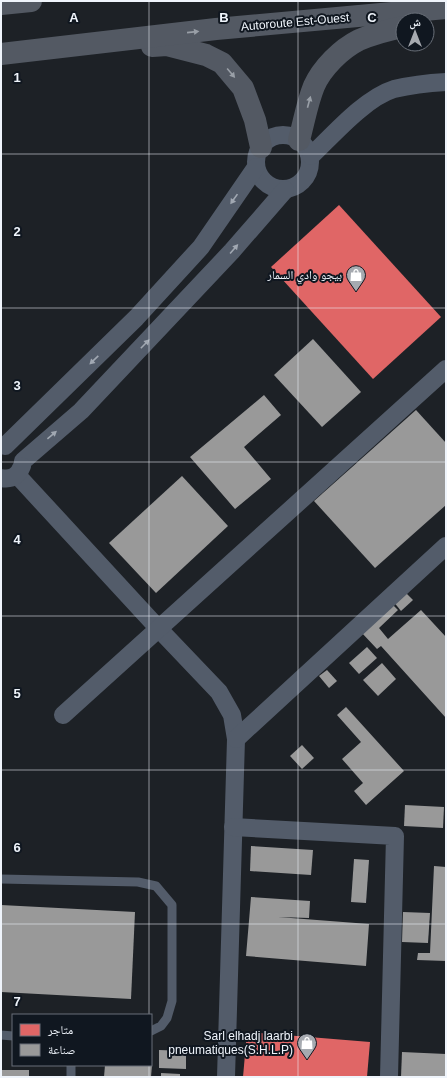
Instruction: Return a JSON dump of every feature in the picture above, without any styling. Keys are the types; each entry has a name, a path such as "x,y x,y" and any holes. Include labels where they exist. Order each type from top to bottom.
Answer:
{"highway":[{"path":"1,4 31,1"},
{"name":"Autoroute Est-Ouest","path":"1,54 216,29 446,8"},
{"path":"435,19 446,16"},
{"path":"305,148 313,89 327,65 344,50 358,41 381,32 395,29"},
{"path":"45,49 167,45 206,55 222,63 243,88 255,120 259,157"}],"street":[{"path":"305,148 370,101 394,90 446,82"},
{"path":"3,447 136,318 201,247 259,157 266,141 278,135 292,136 305,148 310,168 305,179 296,186 285,190 232,251 81,411 10,476"},
{"path":"259,157 258,174 262,180 268,185 285,190"},
{"path":"63,715 446,369"},
{"path":"3,447 10,446 19,452 10,476"},
{"path":"10,476 219,692 232,715 236,739 226,1077"},
{"path":"236,739 446,546"},
{"path":"233,827 395,836 389,1077"}],"lane":[{"path":"1,879 138,882 156,886 172,905 172,1001 167,1018 161,1026 152,1030"},
{"path":"1,1035 12,1036"},
{"path":"70,1077 71,1066"}],"building: متاجر":[{"name":"بيجو وادي السمار","path":"339,205 441,317 373,379 271,267"},
{"name":"Sarl elhadj laarbi pneumatiques(S.H.L.P)","path":"247,1032 370,1042 367,1077 243,1077"}],"building: صناعة":[{"path":"313,339 361,392 322,427 274,375"},
{"path":"264,395 281,415 244,447 271,479 235,509 190,457"},
{"path":"416,410 446,443 446,505 375,568 314,501"},
{"path":"182,476 228,526 156,593 109,543"},
{"path":"404,591 413,600 401,611 393,601"},
{"path":"392,604 398,610 379,628 388,639 421,610 446,637 446,718 381,646 377,649 361,632"},
{"path":"367,647 377,658 359,674 349,663"},
{"path":"382,663 396,679 378,696 363,680"},
{"path":"327,670 337,681 329,688 319,676"},
{"path":"346,707 404,771 366,805 354,791 363,783 342,759 361,742 337,715"},
{"path":"302,745 314,758 302,769 290,756"},
{"path":"405,805 444,807 443,828 404,826"},
{"path":"251,846 313,850 311,875 250,871"},
{"path":"354,859 369,860 366,903 351,902"},
{"path":"434,866 446,867 446,961 417,960 418,953 430,953"},
{"path":"251,897 310,901 309,918 278,917 369,924 366,966 246,956"},
{"path":"1,905 135,912 131,999 1,992"},
{"path":"403,912 430,913 428,943 402,942"},
{"path":"159,1050 186,1051 186,1069 159,1068"},
{"path":"402,1052 446,1054 446,1077 401,1077"},
{"path":"105,1066 152,1066 151,1077 104,1077"},
{"path":"1,1070 29,1070 29,1077 1,1077"},
{"path":"161,1073 180,1074 180,1077 161,1077"}],"place":[{"name":"بيجو وادي السمار","path":"356,292"},
{"name":"Sarl elhadj laarbi pneumatiques(S.H.L.P)","path":"307,1060"}]}
